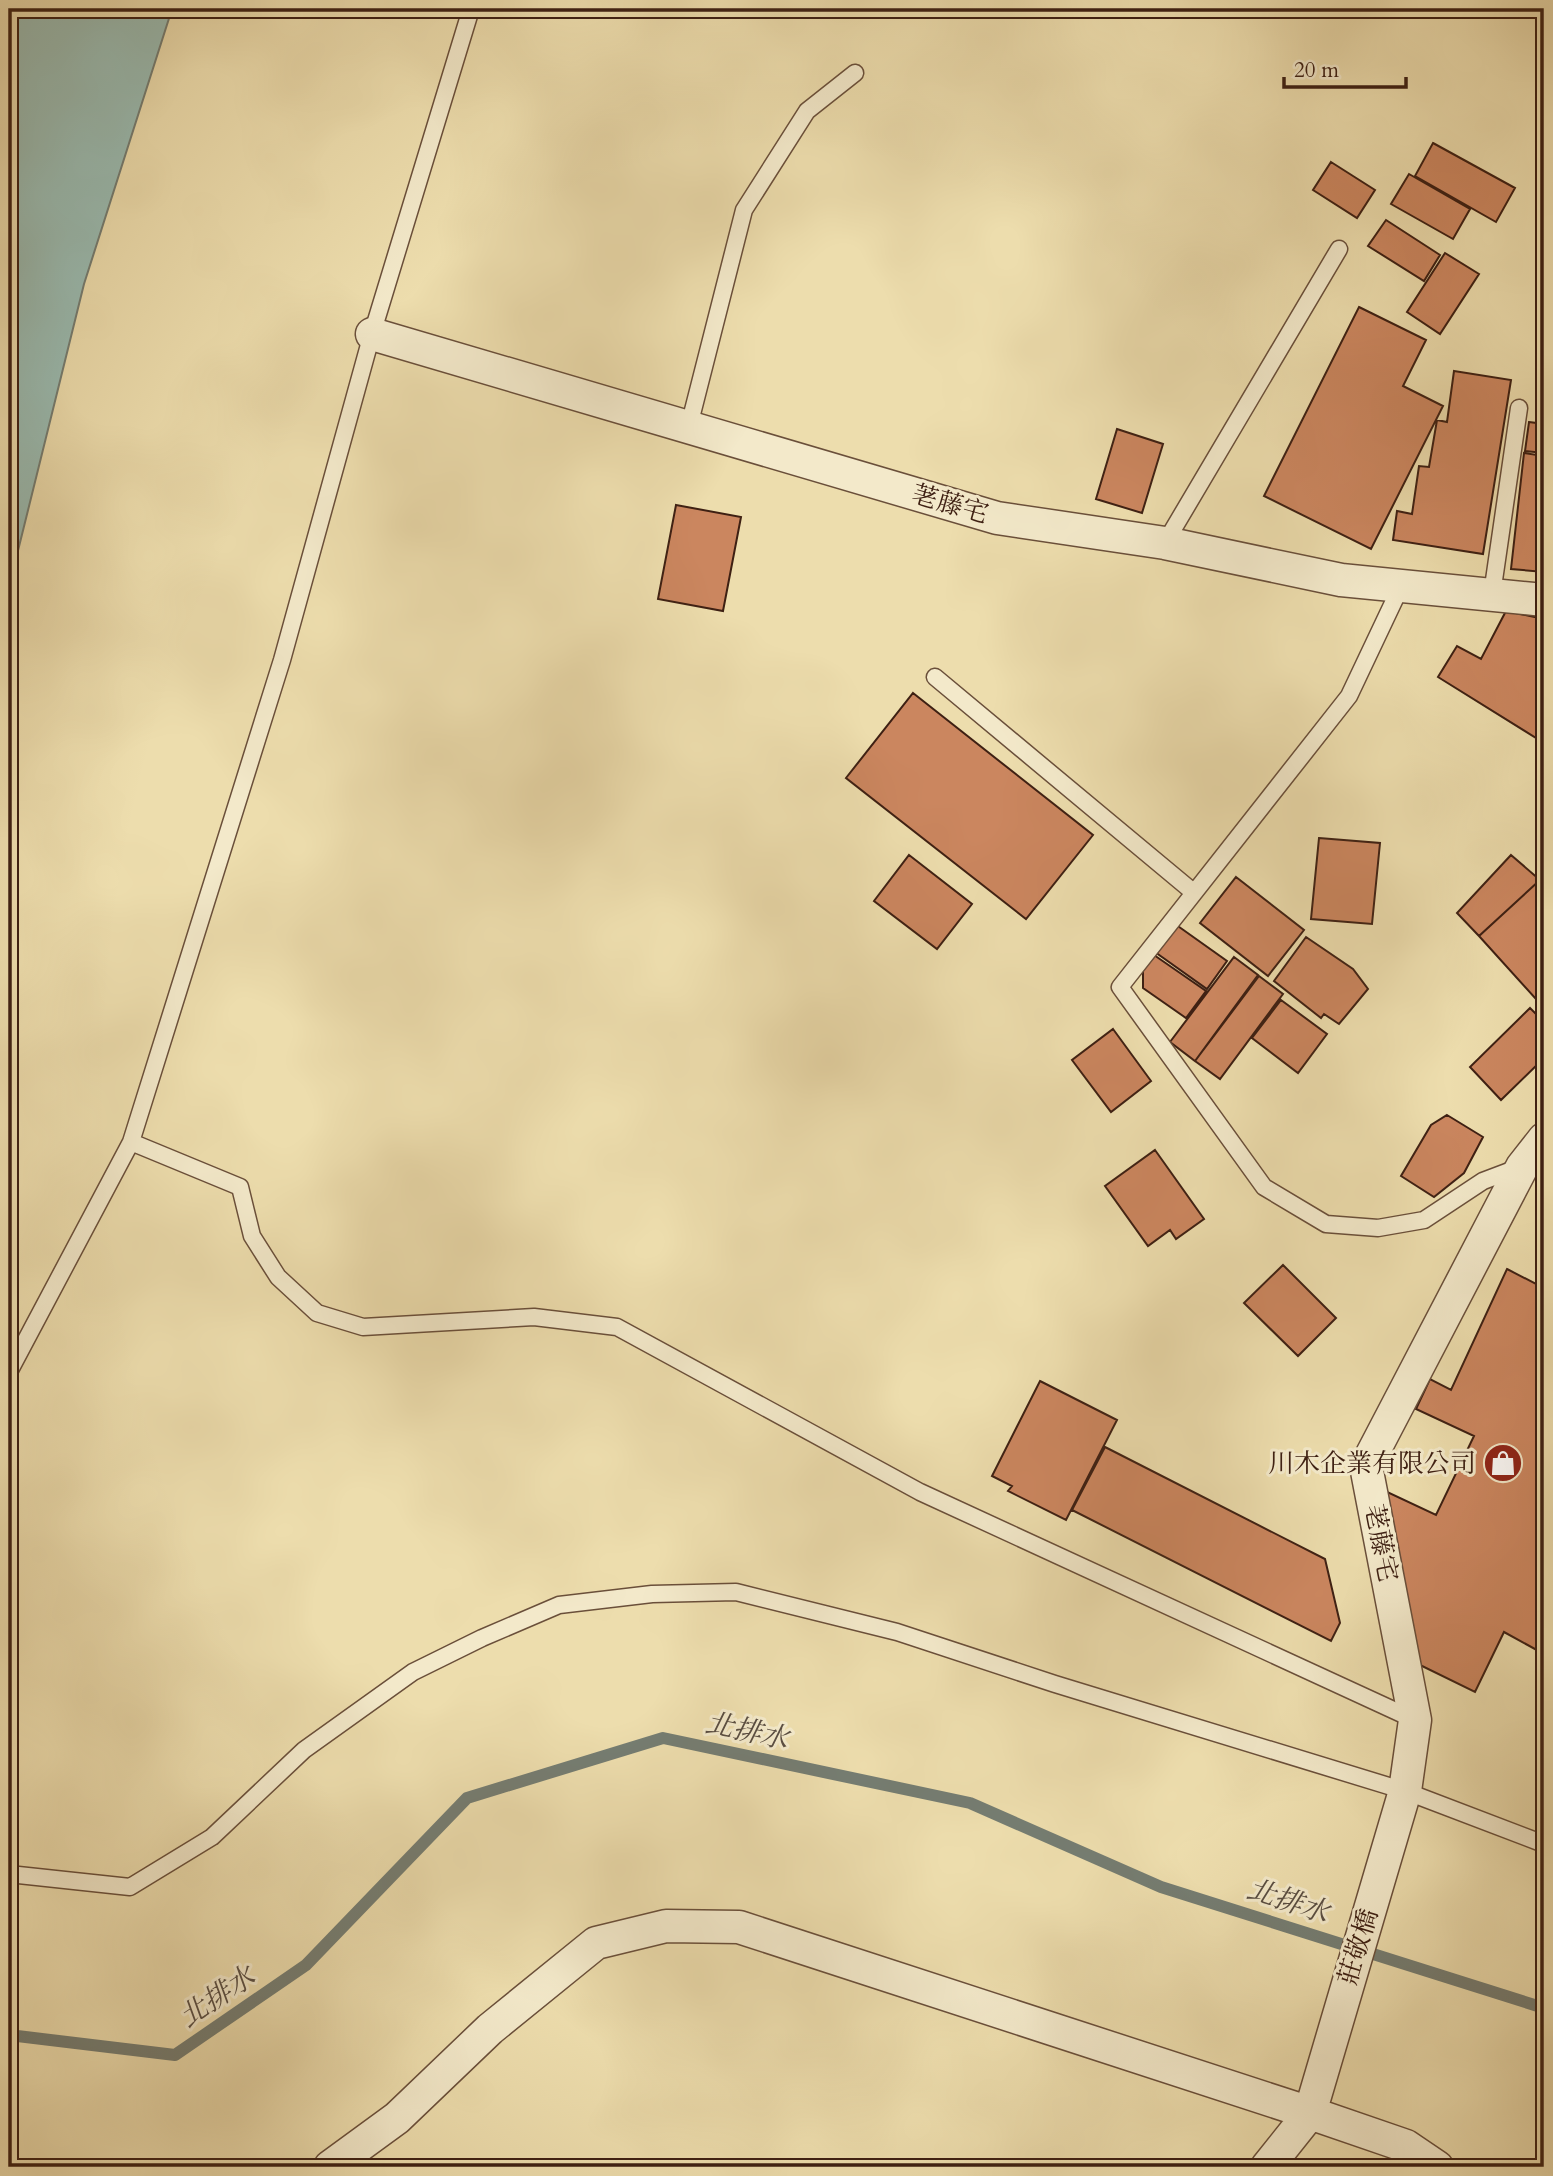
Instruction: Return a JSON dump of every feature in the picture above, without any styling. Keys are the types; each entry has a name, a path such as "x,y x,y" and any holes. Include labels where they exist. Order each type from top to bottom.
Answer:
{"street":[{"name":"荖藤宅","path":"372,334 997,518 1165,543 1341,580 1544,600"},
{"name":"荖藤宅","path":"1401,1806 1415,1720 1366,1465 1522,1167 1544,1139"},
{"name":"莊敬橋","path":"1310,2113 1401,1806"},
{"path":"330,2167 397,2118 490,2029 596,1943 666,1926 739,1927 1406,2146 1437,2167"},
{"path":"1267,2167 1310,2113"}],"lane":[{"path":"9,1372 131,1142 282,660 372,334 471,9"},
{"path":"689,426 744,210 807,111 855,73"},
{"path":"1165,543 1339,249"},
{"path":"1492,594 1519,408"},
{"path":"1402,584 1349,696 1192,891 1120,987 1264,1187 1326,1224 1378,1228 1424,1220 1483,1181 1522,1167"},
{"path":"935,677 1192,891"},
{"path":"131,1142 240,1187 252,1236 278,1278 317,1313 363,1327 534,1318 617,1327 920,1492 1415,1720"},
{"path":"9,1874 130,1887 212,1837 304,1750 414,1672 559,1605 652,1594 736,1592 897,1632 1068,1688 1401,1806 1544,1844"}],"water":[{"path":"9,9 172,9 84,284 9,587"}],"building":[{"path":"1433,143 1515,188 1496,222 1415,176"},
{"path":"1331,162 1375,190 1357,218 1313,190"},
{"path":"1409,174 1470,209 1453,239 1391,204"},
{"path":"1386,220 1440,255 1424,281 1368,246"},
{"path":"1445,253 1479,274 1440,334 1407,312"},
{"path":"1359,307 1426,340 1403,386 1443,406 1371,549 1264,496"},
{"path":"1454,371 1511,380 1483,554 1393,540 1397,511 1412,514 1419,466 1429,467 1437,420 1447,422"},
{"path":"1529,422 1544,424 1544,453 1525,451"},
{"path":"1117,429 1163,444 1142,513 1096,499"},
{"path":"1524,453 1544,456 1544,572 1511,569"},
{"path":"676,505 741,517 723,611 658,599"},
{"path":"1506,611 1544,619 1544,743 1438,677 1457,646 1481,659"},
{"path":"913,693 1093,835 1026,919 846,778"},
{"path":"1319,838 1380,843 1372,924 1311,919"},
{"path":"909,855 972,904 937,949 874,901"},
{"path":"1511,855 1540,880 1479,936 1457,913"},
{"path":"1236,877 1304,930 1268,976 1200,923"},
{"path":"1540,880 1544,885 1544,1008 1479,936"},
{"path":"1175,924 1227,961 1207,989 1155,952"},
{"path":"1306,937 1353,969 1368,989 1339,1024 1324,1014 1321,1018 1274,981"},
{"path":"1154,955 1206,991 1186,1018 1143,988 1143,970"},
{"path":"1234,957 1258,975 1195,1061 1170,1042"},
{"path":"1259,976 1283,994 1220,1079 1195,1061"},
{"path":"1281,1000 1327,1034 1298,1073 1252,1038"},
{"path":"1530,1008 1544,1022 1544,1058 1501,1100 1470,1067"},
{"path":"1113,1029 1151,1081 1111,1112 1072,1060"},
{"path":"1447,1115 1483,1137 1464,1173 1434,1197 1401,1176 1431,1125"},
{"path":"1155,1150 1204,1219 1176,1239 1170,1230 1148,1246 1105,1186"},
{"path":"1283,1265 1336,1318 1298,1356 1244,1303"},
{"name":"川木企業有限公司","path":"1507,1269 1544,1288 1544,1654 1504,1632 1475,1692 1420,1665 1383,1490 1436,1515 1474,1436 1416,1409 1430,1379 1451,1390"},
{"path":"1040,1381 1117,1420 1066,1520 1008,1491 1012,1486 992,1476"},
{"path":"1105,1447 1325,1559 1340,1623 1331,1641 1072,1510"}],"waterway":[{"name":"北排水","path":"9,2035 175,2055 306,1965 467,1798 663,1738 970,1803 1161,1887 1544,2008"}],"place":[{"name":"川木企業有限公司","path":"1503,1463"}]}
